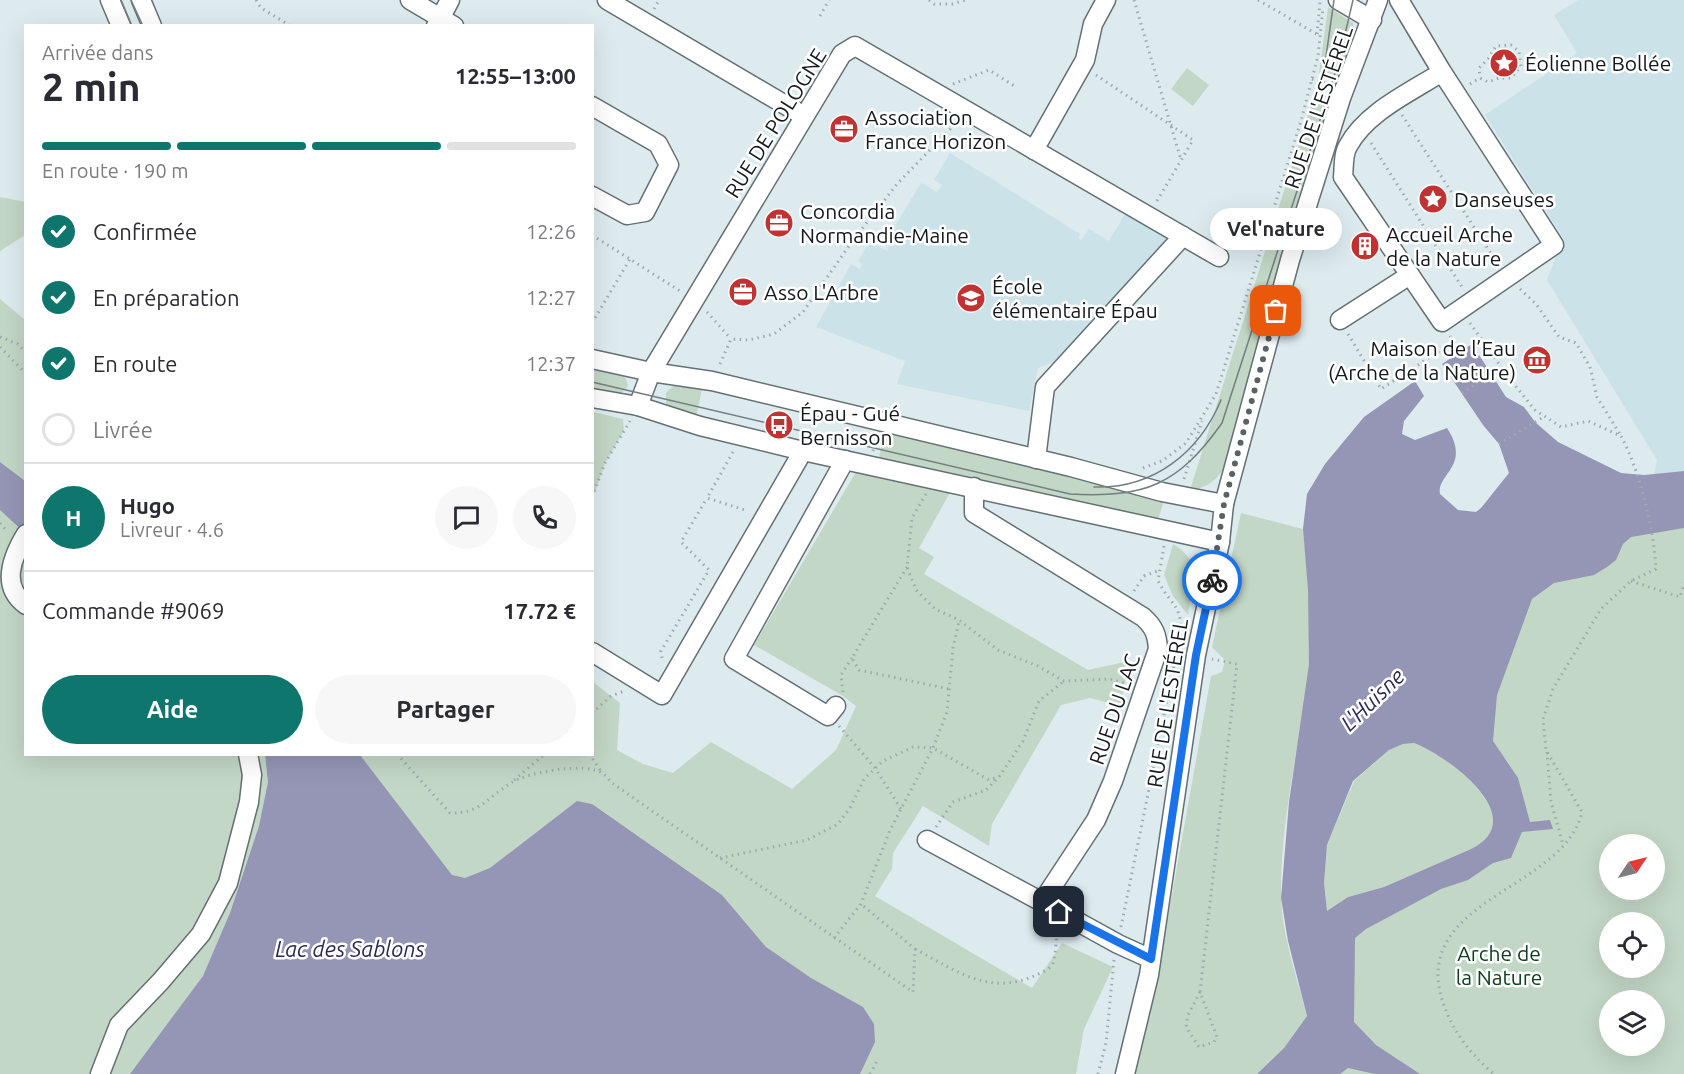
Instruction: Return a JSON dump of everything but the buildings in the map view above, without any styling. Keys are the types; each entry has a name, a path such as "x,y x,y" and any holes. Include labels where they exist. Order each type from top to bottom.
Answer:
{"street":[{"path":"110,0 120,24"},
{"path":"141,0 151,24"},
{"path":"410,0 443,23 450,0"},
{"path":"607,0 804,116"},
{"path":"1034,150 1082,66 1093,24 1106,0"},
{"path":"1338,0 1372,20"},
{"name":"RUE DE L'ESTÉREL","path":"1125,1074 1151,959 1196,655 1220,542 1224,504 1290,260 1341,98 1378,0"},
{"path":"1400,0 1442,72 1554,245 1498,274 1467,295 1442,322 1343,177 1346,148 1358,131 1377,114 1442,72"},
{"name":"RUE DE POLOGNE","path":"638,406 651,372 804,116 842,54 855,46 1219,257"},
{"path":"594,107 658,144 669,165 645,212 627,215 594,197"},
{"path":"1036,459 1045,387 1183,236"},
{"path":"1340,320 1410,275"},
{"path":"594,359 651,372 712,381 1180,496 1224,504"},
{"path":"594,398 638,406 700,426 803,452 974,487 1167,532 1220,542"},
{"path":"594,653 662,695 803,452"},
{"path":"832,711 734,658 845,460"},
{"name":"RUE DU LAC","path":"974,487 974,513 1124,605 1153,626 1158,637 1158,649 1144,691 1113,781 1096,820 1042,902"},
{"path":"24,536 10,568 11,587 24,603"},
{"path":"100,1074 119,1025 201,934 228,883 249,802 252,775 248,756"},
{"path":"927,840 1118,944 1151,959"}],"path":[{"path":"256,0 261,9 287,24"},
{"path":"820,16 829,0"},
{"path":"929,0 934,4 952,4 966,0"},
{"path":"1134,0 1168,123 1181,160"},
{"path":"1258,0 1319,35"},
{"path":"1141,469 1162,461 1186,443 1202,421 1216,394 1301,121 1318,56 1322,0"},
{"path":"1511,45 1519,51 1521,66 1511,78 1499,78 1488,82 1480,78 1479,68 1496,46 1511,45"},
{"path":"1082,66 1194,140 1148,216"},
{"path":"934,92 989,70 1016,87"},
{"path":"1456,93 1480,78"},
{"path":"594,236 694,301 731,339 749,340 774,334 803,312 851,243 897,184 941,141 966,111"},
{"path":"1394,120 1401,115 1498,265 1498,274 1536,303 1559,337 1575,343 1590,367 1597,397 1626,445 1644,502 1655,551 1656,569 1631,581 1601,609 1553,689 1544,719 1551,802 1563,844"},
{"path":"1367,137 1467,295 1501,368 1535,410 1561,427 1588,421 1622,436"},
{"path":"594,320 630,259"},
{"path":"1340,320 1381,389 1453,342 1442,322"},
{"path":"0,338 18,344 24,351"},
{"path":"712,381 731,339"},
{"path":"0,347 24,372"},
{"path":"1462,393 1501,368"},
{"path":"594,492 605,463 638,406"},
{"path":"1499,444 1545,416"},
{"path":"1180,496 1202,421"},
{"path":"667,686 661,651 710,570 681,542 743,435"},
{"path":"901,809 875,768 832,711 843,696 841,675 907,567 912,518 934,479"},
{"path":"707,498 765,517"},
{"path":"1167,532 1158,581 1178,609 1182,621 1180,639"},
{"path":"907,567 916,590 935,609 959,620 998,650 1038,666 1064,681 1110,679 1144,691"},
{"path":"1124,605 1144,576 1160,570"},
{"path":"1631,581 1680,597 1684,583"},
{"path":"834,938 861,904 901,809 933,748 947,712 953,648 959,620"},
{"path":"1098,1074 1106,1043 1118,944 1177,651"},
{"path":"1196,655 1237,664 1200,992 1188,1015 1186,1028 1199,1047 1214,1042 1217,1037 1200,992"},
{"path":"852,658 859,670 949,689"},
{"path":"594,711 611,696 624,691 634,678"},
{"path":"927,840 953,802 986,789 999,777 1023,741 1039,701 1064,681"},
{"path":"720,858 807,840 838,824 864,779 883,761 914,747 933,748 989,780 999,777"},
{"path":"1494,1074 1482,1064 1448,1018 1436,976 1442,950 1456,929 1483,904 1547,860 1575,831 1582,812 1546,750"},
{"path":"399,756 450,813 467,813 512,782 543,756"},
{"path":"591,756 601,772 612,783 913,992 915,950"},
{"path":"512,782 544,771 571,769 601,772"},
{"path":"861,904 915,950 975,980 1002,985 1032,977 1049,968 1053,963 1059,912"},
{"path":"870,1074 878,1059"}],"shaded area":[{"path":"1578,0 1684,0 1684,471 1654,474 1657,460 1547,280 1563,238 1485,115 1577,53 1554,15"},
{"name":"École élémentaire Épau","path":"950,153 1080,234 1078,238 1081,240 1089,229 1109,241 1125,214 1169,238 1054,362 1038,368 1029,411 897,384 905,361 816,327 851,264 860,269 862,264 858,261 870,241 887,251 889,247 884,244 921,183 937,192 942,185 934,180"}],"green space":[{"path":"1328,7 1353,23 1354,28 1339,79 1319,73"},
{"path":"1187,68 1209,85 1193,106 1171,89"},
{"path":"1315,92 1333,98 1271,290 1224,468 1210,484 1190,490"},
{"path":"0,197 24,202 24,236 0,251"},
{"path":"0,299 24,319 24,756 594,756 594,683 620,703 617,750 643,764 673,773 711,742 792,789 836,750 856,706 843,696 754,645 860,465 952,489 919,548 934,557 924,574 1088,670 1129,661 1121,706 1090,698 1061,705 992,824 989,846 923,806 893,853 892,869 875,896 1032,988 1062,943 1113,967 1084,1029 1076,1074 0,1074"},
{"path":"594,363 620,371 628,386 620,395 594,391"},
{"path":"675,384 702,389 696,418 671,410 666,404 666,393"},
{"path":"594,412 623,419 624,431 605,463 594,494"},
{"path":"885,431 1165,497 1158,520 878,461"},
{"name":"Arche de la Nature","path":"1684,498 1684,1074 1290,1074 1335,938 1495,847 1501,802 1463,745 1503,576"},
{"path":"1241,513 1303,529 1309,597 1309,665 1284,838 1281,896 1287,941 1307,1016 1284,1048 1257,1074 1134,1074 1160,962 1211,676 1222,672 1225,660 1212,647"},
{"path":"1173,544 1189,558 1194,575 1188,615 1173,596 1164,575"},
{"path":"1414,743 1446,761 1478,789 1489,805 1493,821 1488,836 1471,849 1384,887 1348,897 1327,912 1324,883 1327,845 1354,781 1389,750 1403,744"}],"water":[{"name":"Danseuses","path":"1433,185 1442,189 1446,198 1442,207 1433,211 1424,207 1420,198 1424,189"},
{"name":"L'Huisne","path":"1472,344 1506,397 1524,407 1535,422 1558,442 1621,473 1644,475 1684,471 1684,528 1631,537 1623,544 1616,560 1607,567 1594,575 1554,583 1532,599 1497,695 1493,741 1518,778 1530,822 1550,820 1553,829 1522,832 1511,858 1493,863 1468,880 1441,889 1366,929 1355,938 1354,1022 1376,1045 1420,1074 1375,1074 1348,1068 1340,1074 1257,1074 1284,1048 1307,1016 1288,941 1281,898 1289,802 1309,664 1308,590 1303,529 1307,494 1325,464 1364,417 1415,381 1424,396 1404,421 1402,434 1415,440 1447,428 1454,441 1456,452 1455,460 1440,487 1440,494 1458,510 1476,512 1481,508 1509,473 1499,444 1483,425 1442,364","holes":["1414,743 1429,750 1463,774 1478,789 1489,805 1493,821 1488,836 1471,849 1384,887 1348,897 1327,911 1324,883 1327,845 1353,781 1389,750 1403,744"]},
{"path":"0,462 24,480 24,532 0,510"},
{"name":"Lac des Sablons","path":"265,756 361,756 452,875 465,878 490,868 577,801 592,804 722,895 766,947 811,978 863,1007 874,1024 875,1042 860,1074 130,1074 203,976 230,913 259,826 268,782"}],"tram line":[{"path":"121,0 131,24"},
{"path":"131,0 142,24"},
{"path":"1317,100 1322,85 1334,0"},
{"path":"594,382 1070,494 1120,493 1140,490 1158,483 1175,474 1190,461 1222,423 1338,64 1353,0"},
{"path":"1094,487 1136,482 1171,464 1200,436 1221,400"}],"way so far":[{"path":"1212,580 1220,542 1224,504 1276,311"}],"place":[{"name":"Éolienne Bollée","path":"1504,63"},
{"name":"Association France Horizon","path":"844,129"},
{"name":"Danseuses","path":"1433,199"},
{"name":"Concordia Normandie-Maine","path":"779,223"},
{"name":"Accueil Arche de la Nature","path":"1365,246"},
{"name":"Asso L'Arbre","path":"743,292"},
{"name":"École élémentaire Épau","path":"971,298"},
{"name":"Vel'nature","path":"1276,311"},
{"name":"Maison de l’Eau (Arche de la Nature)","path":"1537,360"},
{"name":"Épau - Gué Bernisson","path":"779,425"}],"route":[{"path":"1059,912 1151,959 1196,655 1212,580"}]}
